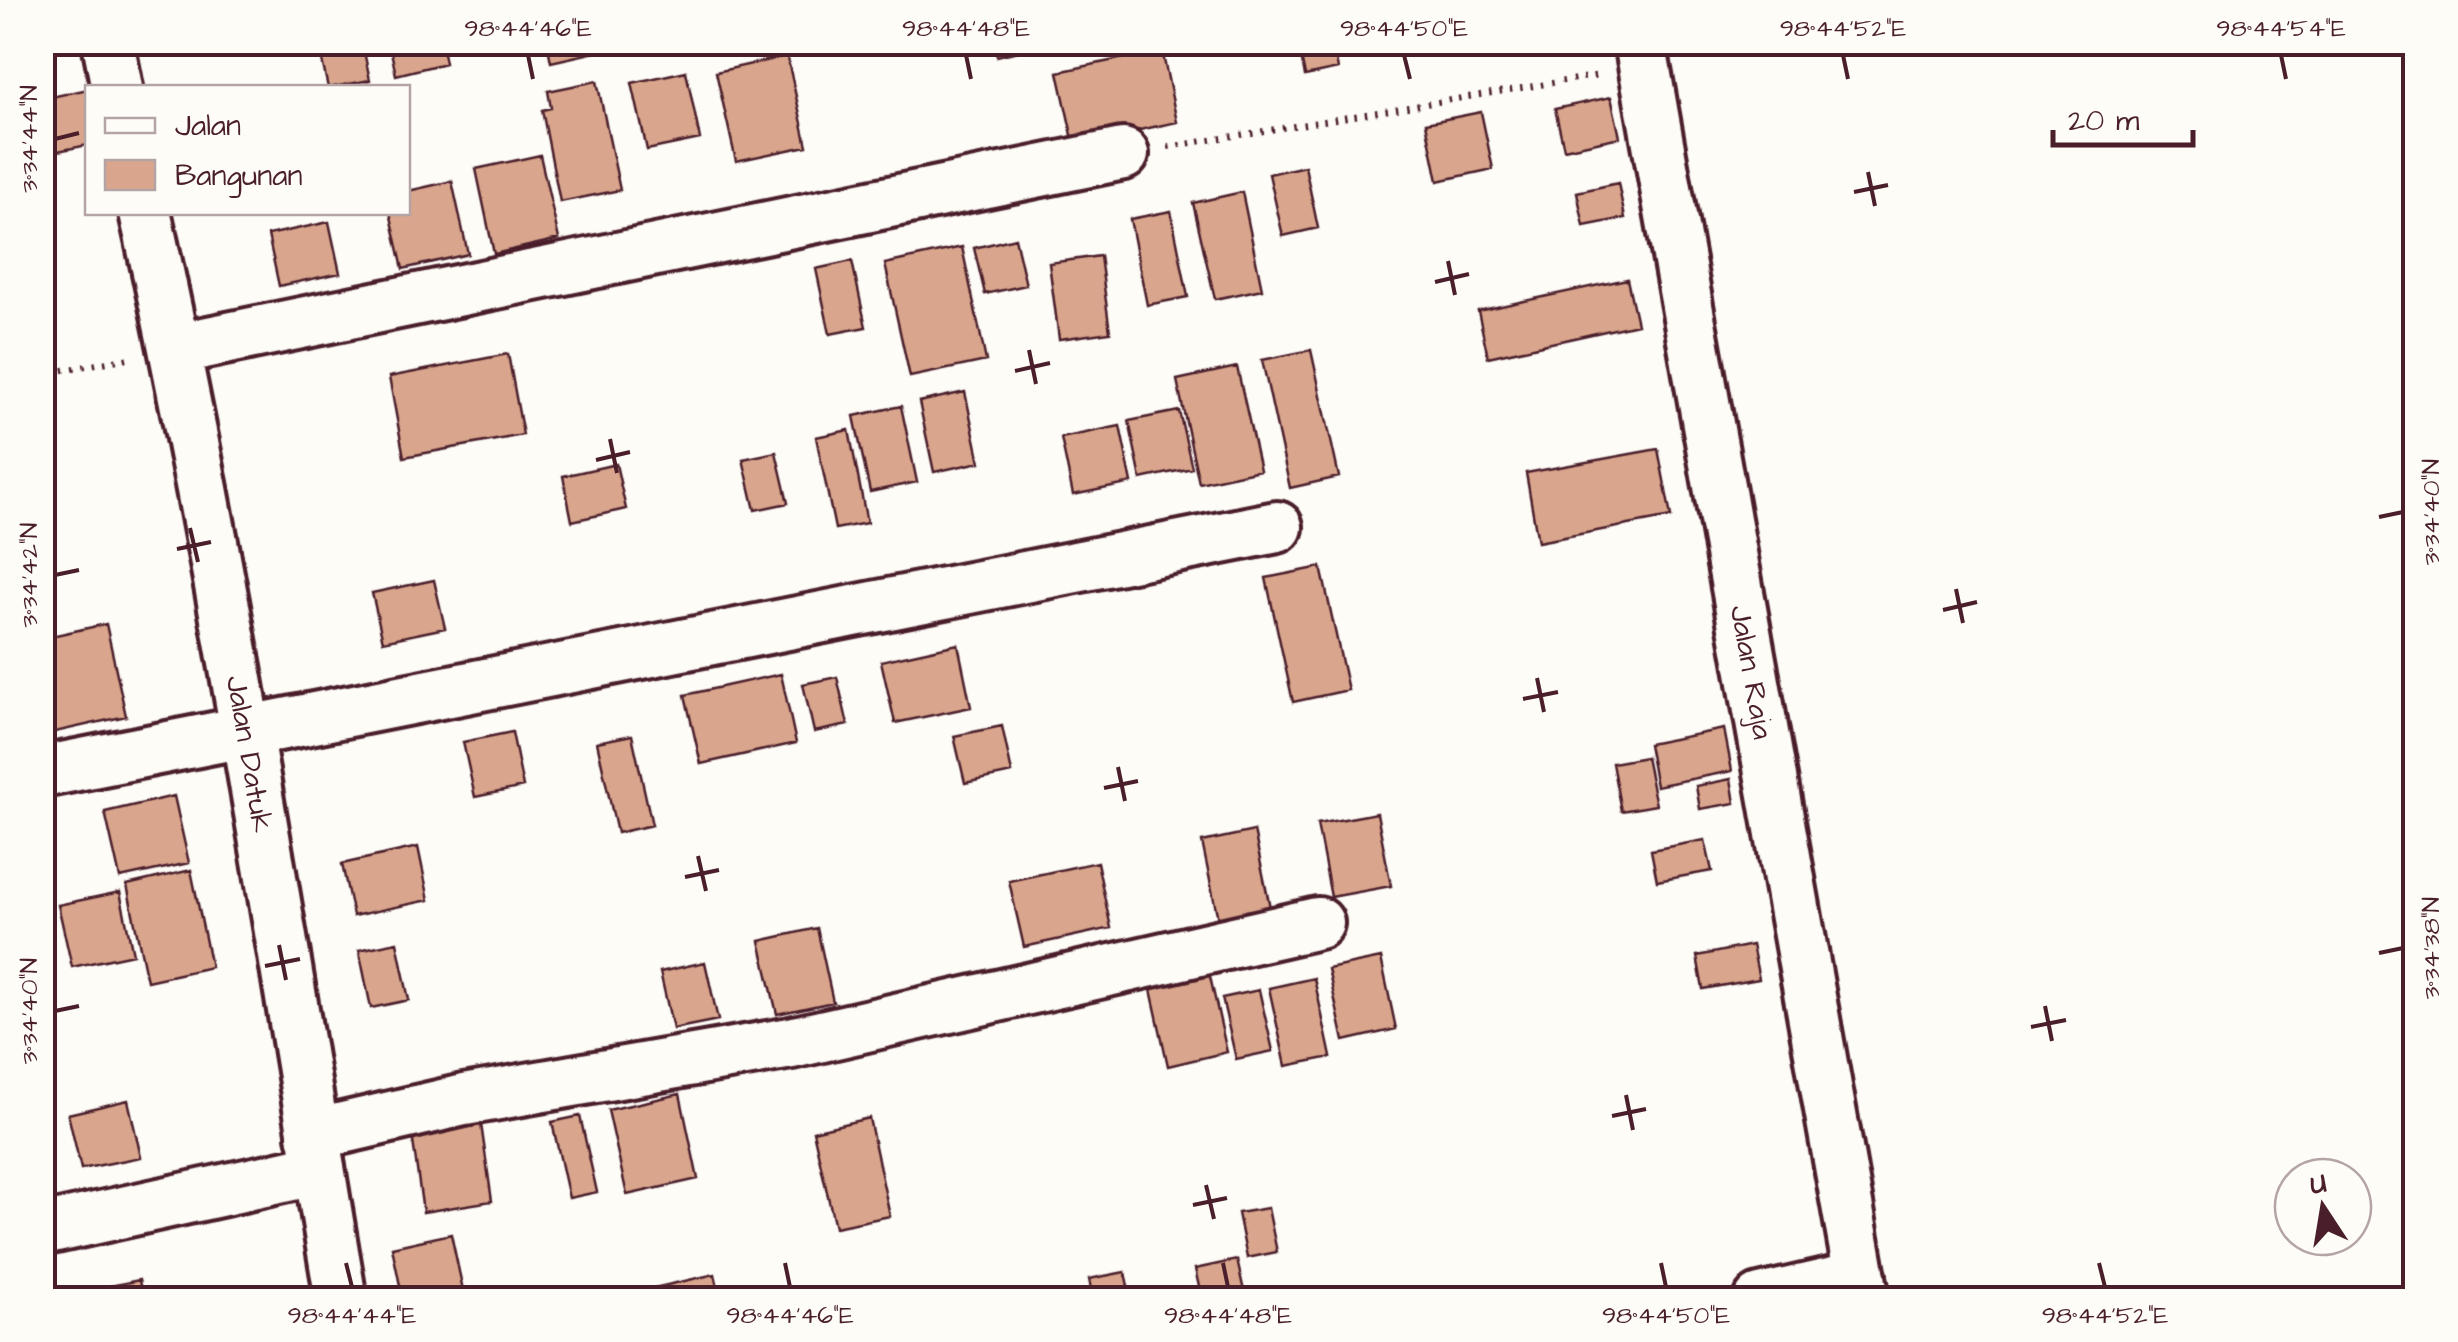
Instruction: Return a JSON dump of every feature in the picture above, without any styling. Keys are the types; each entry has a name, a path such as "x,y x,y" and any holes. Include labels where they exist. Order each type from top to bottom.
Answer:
{"street":[{"path":"108,42 117,85"},
{"name":"Jalan Raja","path":"1643,55 1848,1285"},
{"path":"176,349 1123,154"},
{"name":"Jalan Datuk","path":"146,215 176,349 246,730 340,1300"},
{"path":"42,772 1278,527"},
{"path":"42,1230 316,1152 464,1100 791,1043 1318,923"},
{"path":"1760,1300 1848,1285"}],"path":[{"path":"1123,154 1643,55"},
{"path":"42,374 176,349"}],"building":[{"path":"318,42 362,42 370,80 327,85"},
{"path":"389,42 441,42 445,63 396,75"},
{"path":"547,42 640,42 551,62"},
{"path":"994,42 1030,42 1031,48 997,56"},
{"path":"1298,42 1332,42 1338,69 1305,76"},
{"path":"1162,50 1177,122 1074,144 1058,72"},
{"path":"787,56 807,146 736,161 716,72"},
{"path":"686,71 700,139 647,150 632,83"},
{"path":"597,81 620,190 560,202 542,110 551,108 548,91"},
{"path":"85,90 85,146 43,154 42,99"},
{"path":"1611,97 1620,137 1564,149 1555,109"},
{"path":"1481,112 1493,169 1438,181 1426,123"},
{"path":"540,155 559,239 494,254 476,169"},
{"path":"1305,166 1318,228 1283,236 1269,174"},
{"path":"452,181 468,254 403,269 391,215 410,215 410,191"},
{"path":"1618,183 1625,218 1584,226 1577,192"},
{"path":"1242,192 1262,289 1215,299 1193,203"},
{"path":"1171,211 1188,297 1147,305 1130,219"},
{"path":"329,222 340,273 279,286 268,235"},
{"path":"1015,238 1026,285 985,294 974,248"},
{"path":"962,247 986,361 910,377 885,264"},
{"path":"1100,256 1110,332 1059,339 1049,263"},
{"path":"852,261 866,327 830,334 816,269"},
{"path":"1627,279 1637,324 1488,357 1478,311"},
{"path":"1311,350 1339,477 1290,488 1262,360"},
{"path":"508,354 523,435 404,457 389,377"},
{"path":"1237,367 1260,470 1199,483 1177,380"},
{"path":"965,392 980,462 934,472 919,402"},
{"path":"901,406 917,482 870,492 854,416"},
{"path":"1179,411 1192,468 1141,479 1129,421"},
{"path":"1120,426 1132,483 1073,495 1061,438"},
{"path":"849,430 867,523 835,529 816,437"},
{"path":"1658,449 1671,517 1538,542 1526,473"},
{"path":"776,452 788,503 755,510 743,459"},
{"path":"616,464 626,509 572,521 563,476"},
{"path":"1321,567 1348,690 1293,702 1266,578"},
{"path":"434,580 445,628 383,641 372,593"},
{"path":"106,624 126,716 42,735 42,638"},
{"path":"958,644 971,707 895,723 881,661"},
{"path":"781,674 796,743 701,764 685,695"},
{"path":"837,677 848,725 814,732 803,684"},
{"path":"1002,726 1012,773 965,783 954,736"},
{"path":"1724,729 1732,771 1656,786 1648,744"},
{"path":"512,732 523,787 475,797 463,742"},
{"path":"632,735 652,825 617,833 597,742"},
{"path":"1646,757 1656,805 1621,811 1612,763"},
{"path":"1731,779 1735,803 1700,809 1696,786"},
{"path":"174,796 189,863 120,878 105,812"},
{"path":"1377,813 1391,886 1331,897 1317,824"},
{"path":"1254,831 1271,912 1219,924 1202,842"},
{"path":"1705,840 1712,871 1657,881 1651,850"},
{"path":"418,847 429,900 353,916 342,864"},
{"path":"1097,862 1111,928 1024,947 1009,881"},
{"path":"191,870 211,967 147,981 127,885"},
{"path":"120,892 133,954 72,967 58,905"},
{"path":"817,928 833,1002 777,1014 760,941"},
{"path":"397,942 409,1000 371,1008 359,950"},
{"path":"1752,945 1759,979 1703,989 1697,956"},
{"path":"1381,958 1396,1029 1344,1041 1328,969"},
{"path":"705,962 718,1020 673,1029 660,972"},
{"path":"1209,972 1227,1052 1168,1066 1150,985"},
{"path":"1314,978 1331,1057 1286,1066 1269,988"},
{"path":"1259,990 1273,1051 1236,1059 1222,998"},
{"path":"680,1094 698,1179 627,1195 608,1110"},
{"path":"128,1100 141,1157 81,1169 68,1114"},
{"path":"580,1116 597,1192 569,1198 552,1122"},
{"path":"869,1118 890,1216 835,1227 813,1131"},
{"path":"481,1124 492,1201 423,1212 412,1134"},
{"path":"1268,1208 1277,1252 1247,1258 1238,1213"},
{"path":"451,1234 463,1290 403,1300 392,1247"},
{"path":"1237,1260 1246,1300 1202,1300 1195,1269"},
{"path":"1125,1272 1131,1300 1093,1300 1089,1279"},
{"path":"715,1274 721,1300 643,1300 641,1291"},
{"path":"139,1280 143,1300 78,1300 77,1293"}]}
